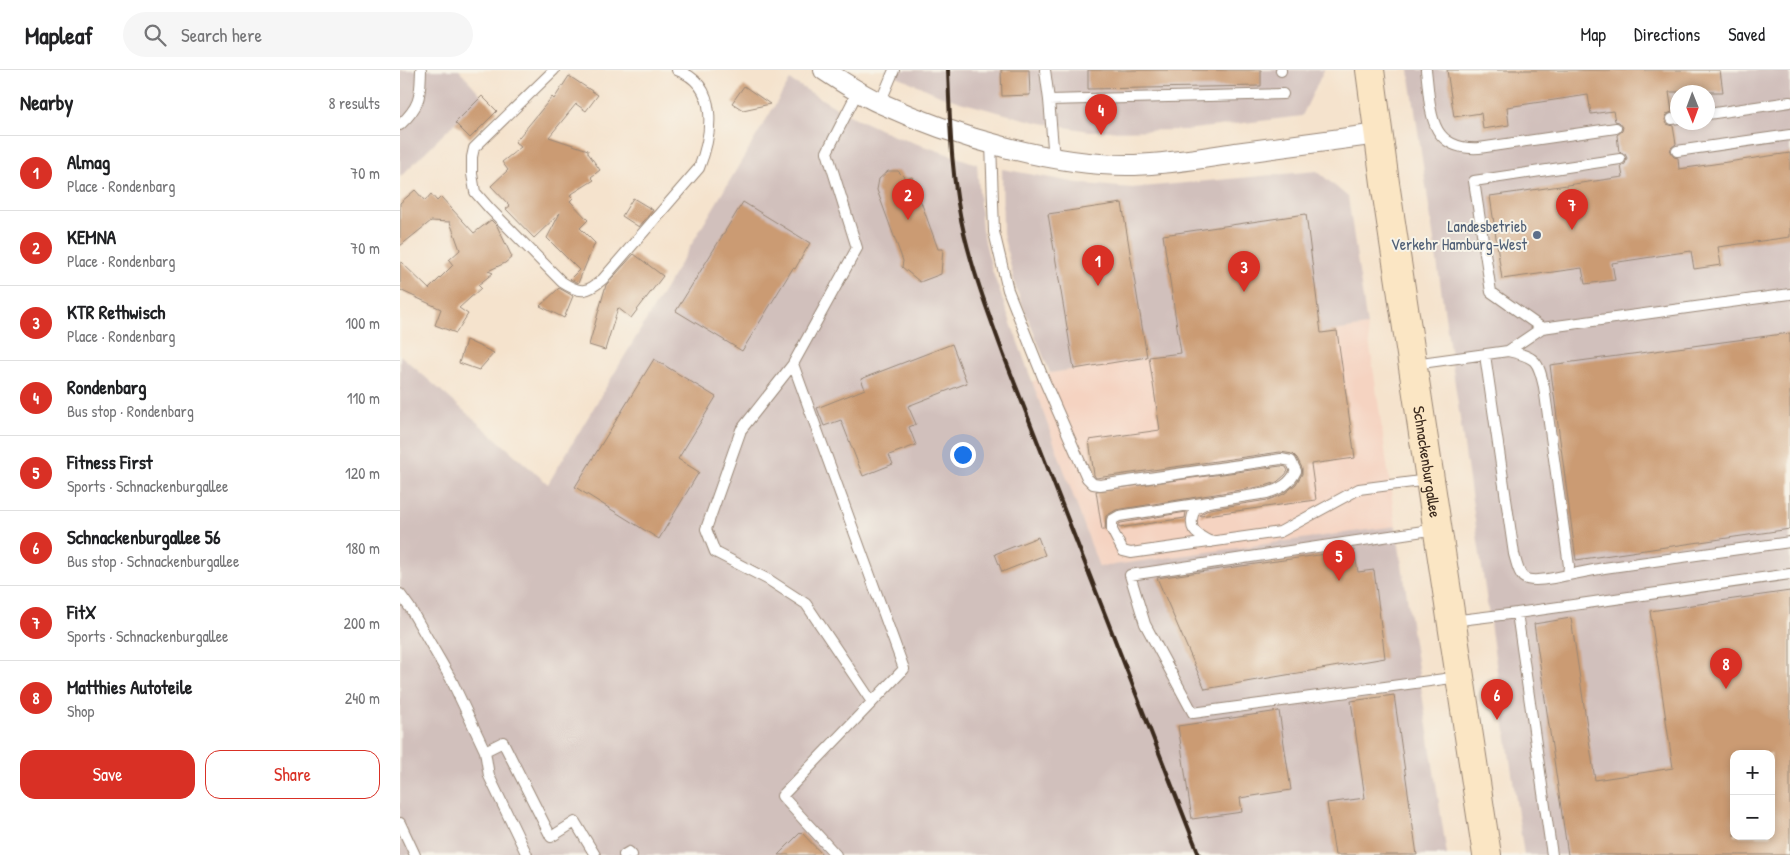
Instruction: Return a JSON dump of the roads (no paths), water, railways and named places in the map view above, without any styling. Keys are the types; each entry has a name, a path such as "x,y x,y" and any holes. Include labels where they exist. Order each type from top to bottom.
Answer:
{"main road":[{"name":"Schnackenburgallee","path":"1370,70 1429,480 1487,855"}],"street":[{"path":"824,70 880,103 950,131 1054,159 1096,164 1135,165 1180,161 1378,134"}],"lane":[{"path":"400,125 413,113 418,101 421,70"},
{"path":"554,70 474,148 472,174 475,192 490,209 562,282 572,289 584,291 594,287 603,279 699,168 706,152 710,135 710,116 706,98 690,76 677,70"},
{"path":"880,103 894,70"},
{"path":"1045,70 1054,159"},
{"path":"1426,70 1433,123 1447,141 1458,146 1479,148 1616,128"},
{"path":"858,91 827,152 857,248 793,364 742,430 706,528 715,552 769,580 806,604 872,702"},
{"path":"1049,100 1283,94"},
{"path":"1715,113 1790,102"},
{"path":"1677,151 1790,135"},
{"path":"991,143 994,232 1008,290 1044,380 1087,478 1093,484 1100,485 1281,459 1291,462 1296,471 1293,478 1281,489 1267,493 1119,516 1112,520 1112,530 1123,551 1131,553 1280,532 1359,488 1429,480"},
{"path":"1542,328 1492,292 1474,181 1620,159"},
{"path":"1508,351 1542,328 1790,294"},
{"path":"1413,364 1508,351 1526,355 1535,361 1541,373 1568,557 1568,575"},
{"path":"1485,355 1514,554 1523,577 1529,580 1552,579 1604,568 1790,542"},
{"path":"793,364 904,669 782,796 836,855"},
{"path":"1211,502 1195,509 1191,519 1193,531 1211,542"},
{"path":"1437,529 1130,575 1145,624 1193,713 1460,677"},
{"path":"1451,621 1790,574"},
{"path":"400,594 451,679 485,751 489,776 527,855"},
{"path":"1517,613 1552,855"},
{"path":"485,751 503,742 551,837 575,822 595,855"},
{"path":"400,823 415,855"},
{"path":"624,855 629,852 632,855"}],"railway":[{"path":"948,70 956,193 964,233 977,280 1004,356 1199,855"}],"place":[{"name":"Rondenbarg","path":"1101,135"},
{"name":"KEMNA","path":"908,220"},
{"name":"FitX","path":"1572,230"},
{"name":"Landesbetrieb Verkehr Hamburg-West","path":"1537,235"},
{"name":"Almag","path":"1098,286"},
{"name":"KTR Rethwisch","path":"1244,292"},
{"name":"Fitness First","path":"1339,581"},
{"name":"Matthies Autoteile","path":"1726,689"},
{"name":"Schnackenburgallee 56","path":"1497,720"}]}
